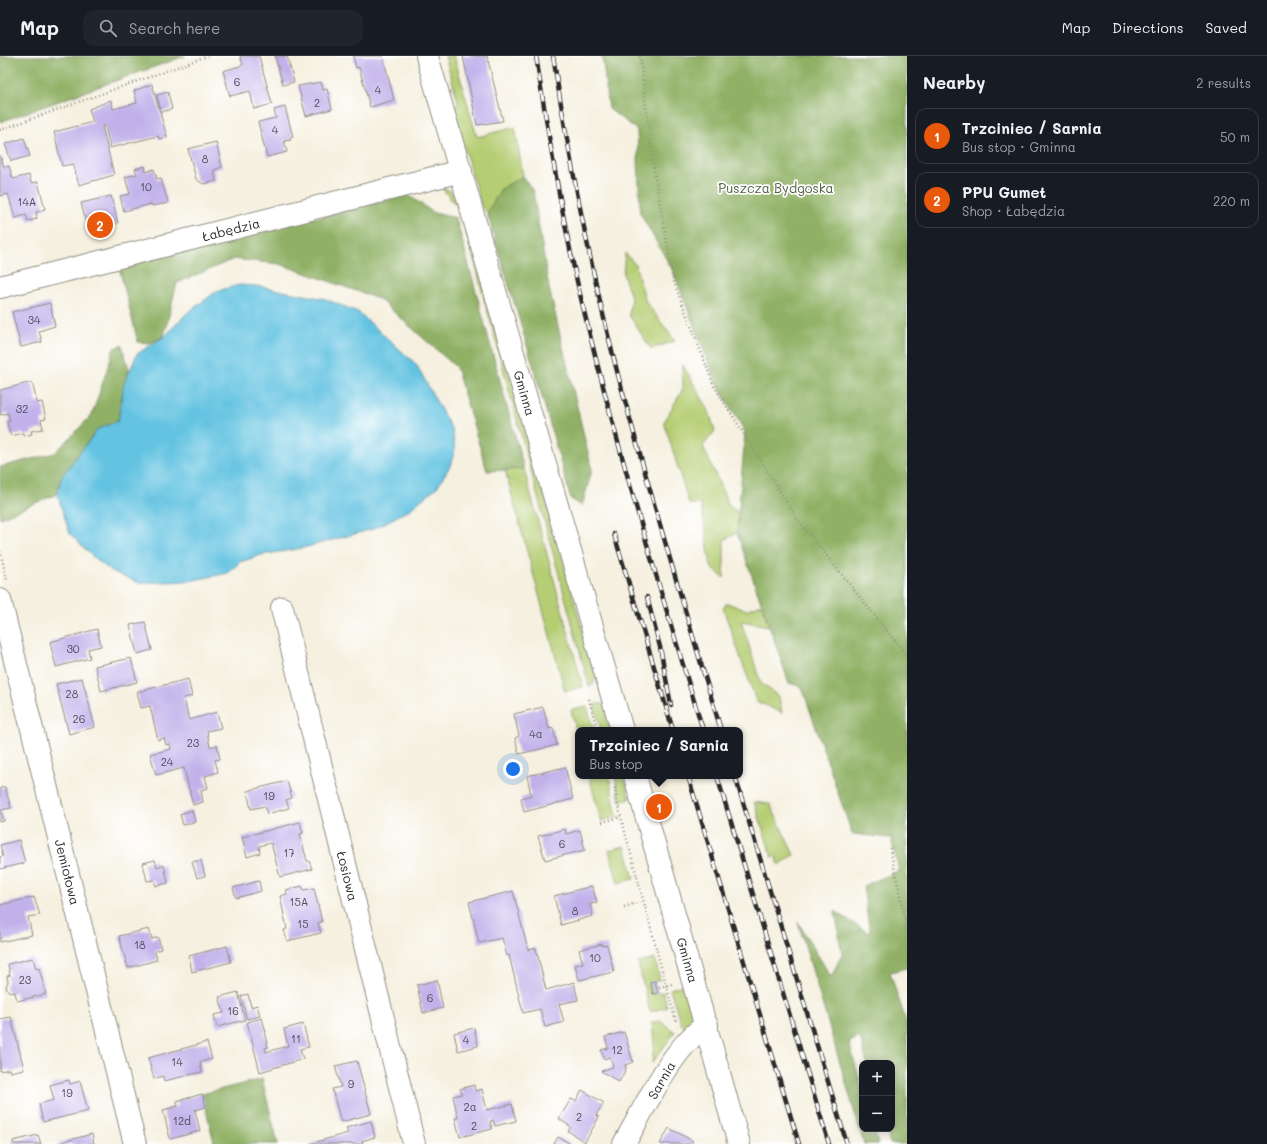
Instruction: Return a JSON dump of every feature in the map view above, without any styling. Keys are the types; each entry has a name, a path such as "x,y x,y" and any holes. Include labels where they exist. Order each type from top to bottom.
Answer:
{"street":[{"name":"Gminna","path":"427,56 621,727"},
{"name":"Łabędzia","path":"0,287 461,171"},
{"name":"Jemiołowa","path":"0,600 135,1144"},
{"name":"Łosiowa","path":"282,608 414,1144"},
{"name":"Gminna","path":"636,779 707,1025 739,1144"},
{"name":"Sarnia","path":"624,1144 675,1055 689,1038 707,1025"}],"path":[{"path":"0,130 208,56"},
{"path":"640,56 654,171 674,282 714,386 798,520 907,656"},
{"path":"602,822 621,817"},
{"path":"890,848 907,927"},
{"path":"624,907 643,901"}],"green space":[{"path":"0,56 185,56 0,122"},
{"path":"445,56 454,56 477,137 515,127 523,176 501,189 487,213 482,208 452,108 456,106 458,101"},
{"name":"Puszcza Bydgoska","path":"602,56 907,56 907,968 890,972 907,1025 907,1144 890,1144 887,1132 895,1132 895,1060 866,1060 860,1037 849,1042 859,1077 859,1127 798,922 831,977 842,954 835,911 870,934 863,886 899,871 891,838 852,834 802,687 789,683 737,533 745,432 716,382 673,271 640,213 637,130 609,109"},
{"path":"523,176 533,191 549,288 592,470 582,506 571,499 533,365 487,213 501,189"},
{"path":"441,187 454,194 460,206 462,216 458,208"},
{"path":"408,195 434,213 456,218 524,469 487,471 456,367 379,299 280,264 234,259 177,283 164,336 151,343 138,342 119,267"},
{"path":"464,215 596,677 593,685 589,686 464,224"},
{"path":"625,253 635,264 646,302 675,341 651,349 629,315 631,297 623,274"},
{"path":"122,345 129,369 121,400 118,421 98,429 62,476 57,494 0,518 0,467 55,453 92,415 114,348"},
{"path":"683,365 708,409 715,431 703,446 729,506 739,513 737,533 724,540 724,578 711,567 701,504 689,504 664,422 683,389"},
{"path":"524,469 583,687 565,691 505,470"},
{"path":"727,603 746,610 762,604 769,626 741,621 761,683 779,697 782,713 756,701 723,608"},
{"path":"604,704 610,727 600,727 594,705"},
{"path":"587,707 593,727 575,727 571,710"},
{"path":"590,779 610,779 617,817 601,821"},
{"path":"616,779 625,779 630,799 620,802"},
{"path":"754,802 770,804 794,855 779,865 776,855 772,857"},
{"path":"625,846 634,879 618,883 609,850"},
{"path":"655,959 660,980 650,983 653,994 663,992 667,1007 650,1012 638,963"},
{"path":"685,984 693,1015 685,1027 681,1024 670,989"},
{"path":"660,1021 675,1032 652,1063 654,1044 652,1022"},
{"path":"262,1079 278,1144 210,1144 214,1142 202,1094"},
{"name":"Puszcza Bydgoska","path":"860,1132 875,1132 878,1144 864,1144"}],"water":[{"path":"239,285 257,286 325,299 358,312 416,364 452,430 455,449 450,466 437,487 409,510 373,529 303,548 261,555 240,562 228,573 189,581 139,583 111,571 93,557 70,534 57,494 62,476 98,429 118,421 124,384 137,354 165,336 187,313 217,291"}],"building":[{"path":"240,56 259,56 272,104 254,109 250,91 230,96 223,71 243,65"},
{"path":"275,56 287,56 294,82 283,85"},
{"path":"353,56 383,56 394,100 370,107 359,67 356,68"},
{"path":"463,56 487,56 503,121 477,125"},
{"path":"321,82 323,90 327,89 332,109 306,116 298,86"},
{"path":"152,84 167,137 159,139 158,136 110,148 105,126 102,126 114,175 79,185 73,164 62,166 54,132 93,122 89,109 111,100 113,109 137,103 134,91"},
{"path":"168,92 172,109 161,112 157,95"},
{"path":"285,107 293,137 290,137 291,140 284,141 287,152 267,157 258,122 276,118 274,110"},
{"path":"24,138 30,156 11,161 5,144"},
{"path":"216,142 222,167 214,170 216,181 203,184 196,179 188,149"},
{"path":"0,155 4,167 9,166 13,179 29,175 31,183 38,182 45,209 36,212 37,219 28,221 26,215 15,218 8,194 0,196"},
{"path":"145,166 146,172 154,169 157,179 161,178 168,203 152,206 152,204 124,211 120,196 130,194 125,177 137,174 135,169"},
{"path":"111,196 118,223 88,231 81,203"},
{"path":"50,303 55,326 39,331 42,342 21,347 12,312"},
{"path":"32,382 37,403 42,402 46,419 41,420 43,429 31,431 32,434 24,436 23,433 11,436 7,422 10,421 8,413 0,415 0,390"},
{"path":"145,622 152,650 137,654 130,625"},
{"path":"97,629 101,646 88,649 90,658 56,667 50,642"},
{"path":"131,658 137,682 101,691 95,666"},
{"path":"82,678 95,727 69,734 56,684"},
{"path":"188,679 192,696 184,698 189,720 217,712 221,728 207,731 210,747 217,745 220,759 215,760 218,772 205,776 208,788 201,790 203,802 193,805 184,768 156,775 150,754 171,749 170,744 166,745 164,738 158,740 150,706 141,708 137,692"},
{"path":"543,707 549,729 553,728 557,745 519,754 515,738 519,736 514,714"},
{"path":"565,767 573,799 524,812 521,798 531,795 527,776"},
{"path":"287,781 292,798 286,800 289,808 267,814 265,806 251,809 247,791"},
{"path":"5,787 11,808 1,810 4,821 0,822 0,788"},
{"path":"192,810 195,822 183,825 180,814"},
{"path":"300,822 303,833 300,834 307,861 309,861 312,869 280,877 271,843 259,846 260,853 247,857 242,837"},
{"path":"565,829 566,834 580,830 585,850 545,860 538,836"},
{"path":"19,840 25,863 0,869 0,857 3,856 0,845"},
{"path":"155,860 157,867 164,865 168,883 156,886 154,880 147,881 143,863"},
{"path":"201,860 205,876 197,878 192,862"},
{"path":"259,881 261,891 236,898 233,888"},
{"path":"302,886 304,890 314,888 322,922 318,923 321,933 287,941 284,930 287,929 280,896 287,894 286,890"},
{"path":"592,886 597,903 590,904 593,916 561,925 554,896"},
{"path":"513,891 528,950 536,948 546,990 574,982 578,1000 559,1004 564,1022 545,1027 540,1009 523,1013 509,955 507,956 502,938 479,943 469,902"},
{"path":"34,897 40,915 28,917 32,935 0,942 0,905"},
{"path":"149,929 152,939 158,937 161,949 155,951 157,960 128,968 119,936"},
{"path":"602,944 602,946 607,945 614,972 579,980 575,965 583,963 579,950"},
{"path":"227,946 231,962 192,972 189,956"},
{"path":"33,958 36,969 39,968 46,994 17,1001 15,992 12,993 7,990 6,986 8,982 7,976 10,975 8,964"},
{"path":"437,980 443,1008 423,1013 417,985"},
{"path":"655,981 658,993 653,994 650,982"},
{"path":"238,992 245,1020 217,1027 214,1015 224,1013 219,997"},
{"path":"248,994 251,1007 257,1005 260,1016 247,1019 241,996"},
{"path":"11,1017 24,1069 10,1072 10,1069 0,1071 0,1019"},
{"path":"262,1018 268,1047 265,1048 266,1052 288,1046 284,1029 303,1024 309,1047 300,1049 303,1059 260,1072 247,1022"},
{"path":"474,1028 478,1046 458,1051 454,1033"},
{"path":"624,1032 633,1062 625,1065 626,1069 619,1082 601,1071 613,1067 610,1057 604,1059 601,1050 608,1048 605,1037"},
{"path":"207,1042 212,1059 200,1062 202,1072 164,1081 163,1076 154,1079 148,1058"},
{"path":"357,1061 371,1114 341,1122 332,1089 341,1087 335,1066"},
{"path":"69,1080 70,1084 80,1081 88,1111 43,1122 39,1104 54,1100 50,1085"},
{"path":"474,1085 475,1091 482,1089 487,1110 512,1104 516,1121 495,1126 493,1120 490,1121 492,1129 460,1137 455,1118 458,1118 453,1096 462,1094 460,1089"},
{"path":"582,1090 604,1103 596,1115 599,1117 585,1142 568,1131 571,1127 559,1119 571,1099 576,1101"},
{"path":"202,1094 206,1107 195,1110 200,1131 170,1139 163,1110 178,1106 177,1101"},
{"path":"371,1121 375,1137 362,1141 363,1144 309,1144 348,1133 346,1128"},
{"path":"669,1128 693,1141 691,1144 660,1144"},
{"path":"92,1134 94,1144 58,1144 58,1143"},
{"path":"38,1135 41,1144 13,1144 13,1141"},
{"path":"558,1137 571,1144 554,1144"}],"railway":[{"path":"536,56 550,144 572,261 579,290 637,511 702,727"},
{"path":"553,56 581,214 607,332 654,506 720,727"},
{"path":"614,534 672,727"},
{"path":"647,597 660,647 671,705"},
{"path":"689,779 799,1144"},
{"path":"718,779 829,1144"},
{"path":"736,779 847,1144"}],"place":[{"name":"PPU Gumet","path":"100,225"},
{"name":"Trzciniec / Sarnia","path":"659,807"}]}
